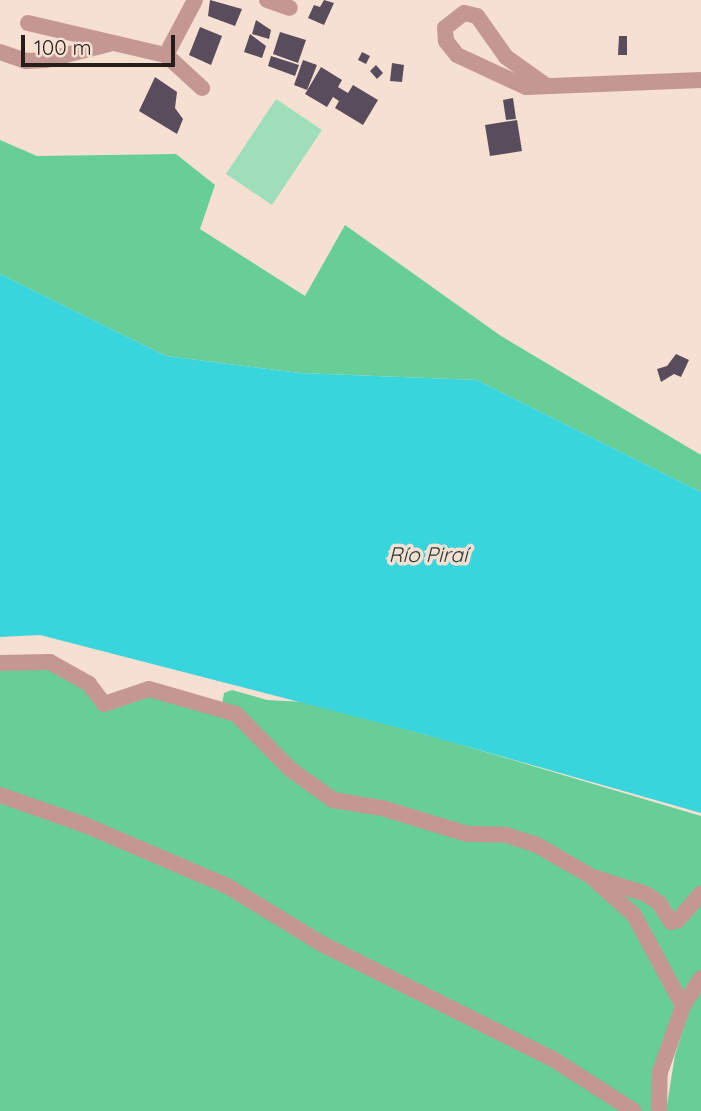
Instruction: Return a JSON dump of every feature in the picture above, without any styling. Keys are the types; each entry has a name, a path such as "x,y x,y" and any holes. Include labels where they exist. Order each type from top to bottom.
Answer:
{"street":[{"path":"166,55 194,0"},
{"path":"267,0 290,8"},
{"path":"544,84 506,57 477,16 464,13 444,29 446,41 457,55 510,83 544,84 701,80"},
{"path":"28,23 109,44 166,55 202,88"},
{"path":"0,52 26,61 46,60 109,44"},
{"path":"0,663 50,662 89,684 104,704 149,689 236,714 290,769 334,800 382,808 467,834 506,835 537,845 592,877 634,915 683,1006"},
{"path":"0,795 85,825 227,887 322,944 553,1059 634,1111"},
{"path":"592,877 646,894 659,903 671,922 701,894"},
{"path":"659,1111 660,1072 683,1006 701,978"}],"green space":[{"path":"276,99 322,130 272,205 226,174"},
{"path":"0,140 37,156 176,154 215,185 200,229 305,296 345,225 501,336 701,455 701,492 477,380 300,373 166,356 0,274"},
{"path":"35,663 87,686 99,706 148,693 233,716 319,794 528,843 620,902 677,995 656,1111 638,1111 298,925 0,791 0,666"},
{"path":"232,690 267,700 304,702 442,739 701,816 701,890 678,919 660,903 484,831 335,798 222,704 224,693"},
{"path":"0,798 181,869 554,1063 626,1111 0,1111"},
{"path":"600,880 647,896 667,922 701,897 701,976 685,998"},
{"path":"701,988 701,1111 666,1111 675,1055 690,1007"}],"water":[{"name":"Río Piraí","path":"0,274 166,356 300,373 477,380 701,492 701,813 423,734 40,635 0,637"}],"building":[{"path":"210,0 242,9 235,26 208,16"},
{"path":"324,0 334,3 324,25 308,18 314,5 320,7"},
{"path":"256,20 271,30 269,39 252,34"},
{"path":"200,27 222,36 211,65 189,55"},
{"path":"280,32 306,40 298,63 273,54"},
{"path":"250,34 266,46 262,58 244,52"},
{"path":"619,36 627,36 627,55 618,55"},
{"path":"362,52 370,56 366,64 358,60"},
{"path":"271,56 299,65 295,76 268,66"},
{"path":"303,60 317,65 307,90 294,85"},
{"path":"392,63 404,65 402,82 390,81"},
{"path":"376,65 383,73 377,79 370,71"},
{"path":"321,67 342,80 338,87 348,93 353,85 378,100 363,125 335,108 339,101 333,97 327,107 305,94"},
{"path":"155,77 177,92 175,108 183,119 177,134 139,111"},
{"path":"513,98 516,119 506,120 503,100"},
{"path":"517,120 522,151 490,156 485,125"},
{"path":"676,354 689,360 681,377 674,374 661,382 657,369 667,366"}]}
